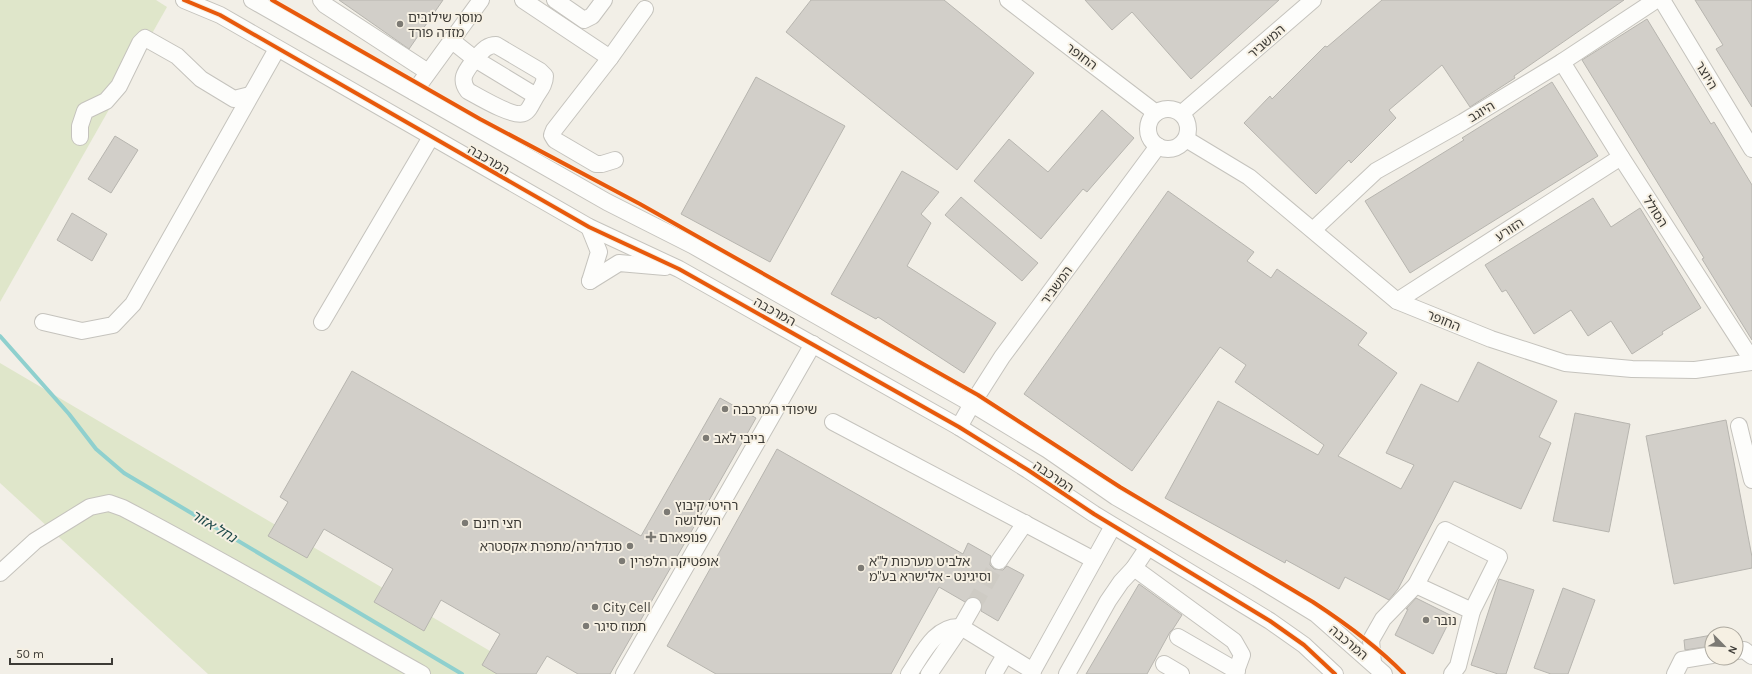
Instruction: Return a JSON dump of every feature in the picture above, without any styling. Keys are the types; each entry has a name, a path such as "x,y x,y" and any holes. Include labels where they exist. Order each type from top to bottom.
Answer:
{"street":[{"name":"המרכבה","path":"184,0 220,15 589,227 679,268 959,427 1113,526 1270,621 1304,645 1335,674"},
{"name":"המרכבה","path":"252,0 607,202 692,245 972,404 1048,450 1116,497 1257,578 1316,614 1379,668"},
{"path":"321,0 325,5 428,72"},
{"path":"414,92 481,0"},
{"path":"523,0 610,58"},
{"path":"555,0 584,20 592,16 604,0"},
{"name":"החופר","path":"1008,0 1156,113"},
{"name":"המשביר","path":"1182,113 1313,0"},
{"name":"היוגב","path":"1313,230 1376,171 1463,122 1562,62 1656,0"},
{"name":"היוצר","path":"1662,0 1752,149"},
{"path":"615,160 602,164 596,164 555,140 552,135 554,130 610,58 645,9"},
{"path":"80,138 80,126 85,111 106,101 119,86 140,43 145,38 177,56 201,79 234,99 250,95"},
{"path":"451,40 475,59 536,96"},
{"path":"496,45 540,71 545,76 545,82 527,111 518,114 468,91 464,86 464,75 475,59 486,47 496,45"},
{"path":"43,322 82,331 113,325 133,304 277,48"},
{"name":"הסולל","path":"1562,62 1752,361"},
{"path":"1162,109 1176,109 1182,113 1189,125 1186,139 1176,147 1170,149 1158,146 1150,137 1148,130 1151,118 1162,109"},
{"path":"322,322 431,137"},
{"name":"החופר","path":"1186,139 1248,177 1397,301 1491,339 1565,363 1632,369 1695,370 1752,361"},
{"name":"המשביר","path":"959,427 1002,357 1158,146"},
{"name":"הזורע","path":"1397,301 1621,157"},
{"path":"589,227 599,252 590,281 619,263 679,268"},
{"path":"624,674 813,344"},
{"path":"833,422 1094,560"},
{"path":"1739,426 1752,480"},
{"path":"0,573 35,541 90,507 109,504 123,508 208,552 422,674"},
{"path":"999,561 1025,523"},
{"path":"909,674 936,636 944,630 953,627 961,627 1032,672 1113,526"},
{"path":"1379,668 1371,640 1383,619 1416,585 1445,530 1499,556 1472,611 1458,666 1452,674"},
{"path":"1067,674 1108,601 1121,582 1134,568 1148,547"},
{"path":"1134,568 1234,641 1242,655 1236,673 1178,637"},
{"path":"1416,585 1472,611"},
{"path":"929,674 961,627 973,606"},
{"path":"994,674 1006,655"},
{"path":"1675,674 1682,660 1704,656"},
{"path":"1164,664 1182,674"}],"green space":[{"path":"0,0 156,0 167,7 0,302"},
{"path":"0,363 529,674 208,674 0,483"}],"building":[{"name":"מוסך שילובים מזדה פורד","path":"339,0 443,0 409,49"},
{"path":"811,0 944,0 1034,73 957,170 786,32"},
{"path":"1085,0 1279,0 1191,79 1132,12 1112,30"},
{"path":"1382,0 1624,0 1514,76 1515,78 1470,107 1442,65 1389,110 1396,118 1351,163 1349,160 1316,194 1244,123 1270,96 1272,99 1325,46 1327,47"},
{"path":"1695,0 1752,0 1752,107 1716,49 1723,45"},
{"path":"1647,19 1711,124 1714,122 1752,185 1752,340 1702,259 1704,258 1582,60"},
{"path":"756,77 845,126 770,262 681,214"},
{"path":"1552,82 1598,156 1410,273 1365,201 1464,140 1462,138"},
{"path":"1102,110 1134,138 1087,192 1083,189 1041,239 974,181 1009,139 1048,172"},
{"path":"115,136 138,150 111,193 88,179"},
{"path":"902,171 939,192 921,214 931,223 907,266 996,323 964,373 878,317 876,319 831,294"},
{"path":"1168,191 1254,252 1247,261 1271,278 1277,269 1367,333 1358,345 1397,373 1338,456 1401,489 1414,465 1386,453 1421,384 1458,402 1478,362 1557,401 1539,437 1551,443 1521,509 1454,481 1398,589 1389,600 1345,577 1339,589 1286,560 1285,563 1165,498 1218,401 1318,455 1324,445 1235,382 1246,365 1220,347 1132,471 1024,394"},
{"path":"961,197 1038,263 1022,281 945,215"},
{"path":"1593,198 1611,227 1640,208 1701,308 1662,332 1663,334 1632,354 1611,321 1588,336 1571,310 1534,334 1506,290 1502,292 1485,265"},
{"path":"72,213 107,234 92,261 57,240"},
{"path":"352,371 641,536 720,398 756,418 610,674 578,674 547,656 536,674 497,674 482,665 500,634 441,600 424,631 374,602 393,569 324,529 307,558 268,536 288,502 280,497"},
{"path":"1575,413 1630,424 1609,532 1553,521"},
{"path":"1726,420 1752,557 1752,568 1674,584 1646,436"},
{"name":"אלביט מערכות ל\"א וסיגינט - אלישרא בע\"מ","path":"777,449 963,554 968,543 991,556 990,565 994,569 1003,570 1007,566 1024,575 998,621 981,611 981,602 977,598 969,598 965,602 939,587 891,674 716,674 667,646"},
{"path":"1499,579 1534,590 1506,674 1498,674 1471,665"},
{"path":"1139,584 1182,615 1170,632 1147,674 1086,674"},
{"path":"1563,588 1595,600 1568,674 1551,674 1534,668"},
{"path":"1416,598 1452,616 1433,654 1395,635 1408,609 1406,609"},
{"path":"1704,636 1704,647 1685,650 1684,640"}],"waterway":[{"name":"נחל אזור","path":"0,336 69,414 96,449 124,473 462,674"}],"tunnel":[{"path":"973,606 999,561"}],"cycle path":[{"path":"184,0 220,15 589,227 679,269 959,427 1028,470 1094,514 1270,621 1304,645 1335,674"},
{"path":"272,0 480,119 640,204 978,395 1120,487 1313,602 1360,635 1404,674"}],"place":[{"name":"מוסך שילובים מזדה פורד","path":"400,24"},
{"name":"שיפודי המרכבה","path":"725,409"},
{"name":"בייבי לאב","path":"706,438"},
{"name":"רהיטי קיבוץ השלושה","path":"667,512"},
{"name":"חצי חינם","path":"465,523"},
{"name":"פנופארם","path":"651,537"},
{"name":"סנדלריה/מתפרת אקסטרא","path":"630,546"},
{"name":"אופטיקה הלפרין","path":"622,561"},
{"name":"אלביט מערכות ל\"א וסיגינט - אלישרא בע\"מ","path":"861,568"},
{"name":"City Cell","path":"595,607"},
{"name":"נובר","path":"1426,620"},
{"name":"תמוז סיגר","path":"586,626"}]}
